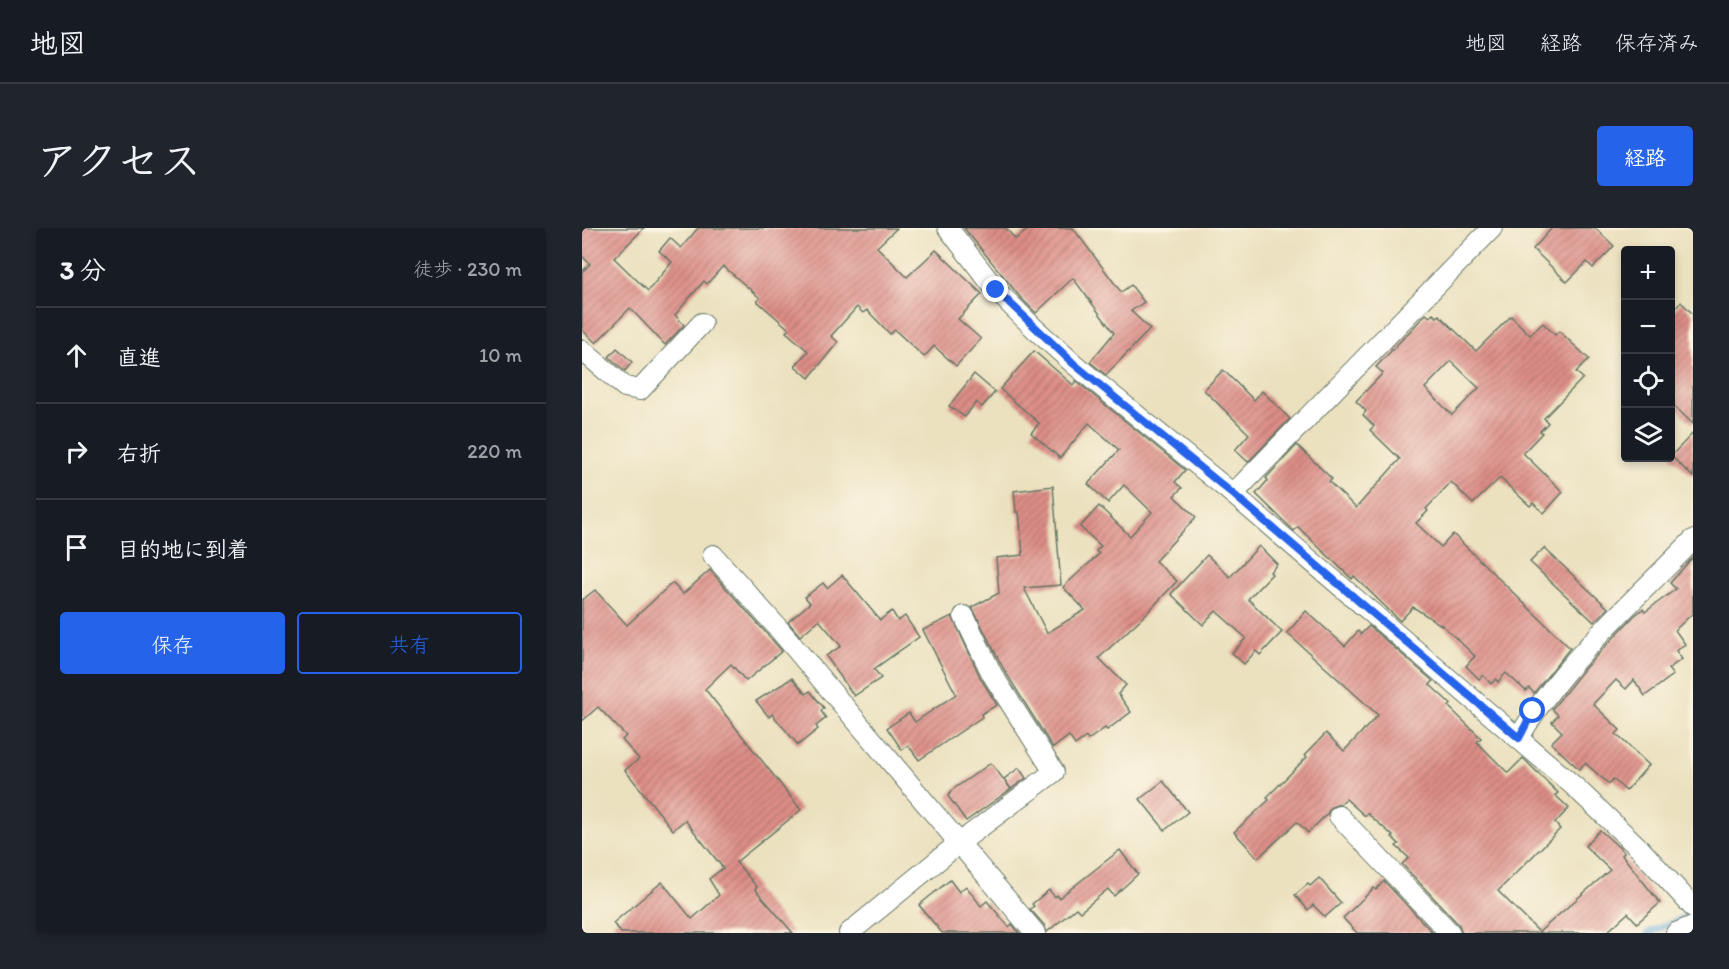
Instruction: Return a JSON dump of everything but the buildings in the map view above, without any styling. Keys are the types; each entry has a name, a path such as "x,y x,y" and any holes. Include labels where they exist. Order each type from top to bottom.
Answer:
{"street":[{"path":"948,228 996,290 1034,328 1074,364 1233,494 1592,802 1640,849 1693,907"},
{"path":"1233,494 1492,228"},
{"path":"582,350 625,387 640,390 702,322"},
{"path":"1519,738 1533,711 1588,648 1693,540"},
{"path":"713,555 778,628 1035,933"},
{"path":"849,933 959,843 1054,772 992,674 964,616"},
{"path":"1339,816 1450,933"},
{"path":"1677,933 1693,926"}],"waterway":[{"path":"1648,933 1693,914"}],"route":[{"path":"996,290 1074,364 1233,494 1519,738 1533,711"}]}
